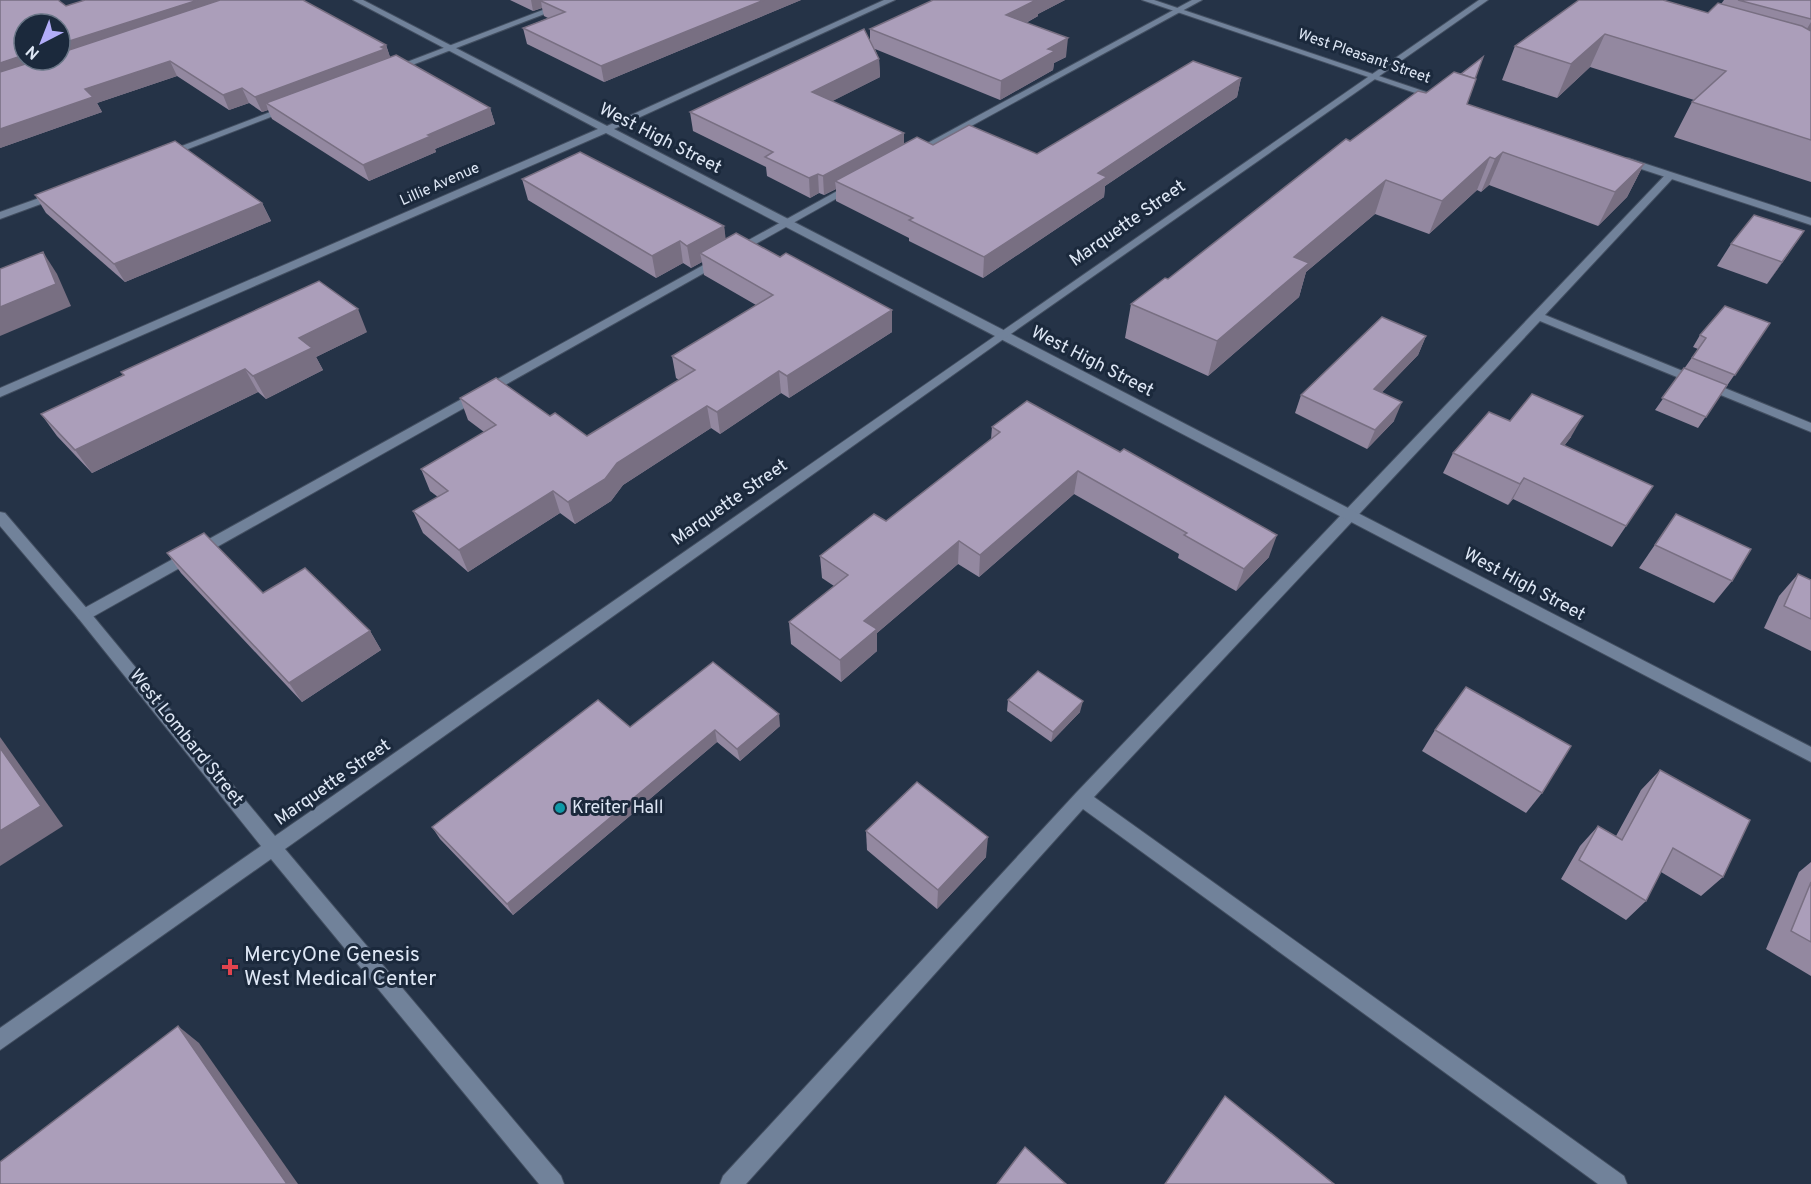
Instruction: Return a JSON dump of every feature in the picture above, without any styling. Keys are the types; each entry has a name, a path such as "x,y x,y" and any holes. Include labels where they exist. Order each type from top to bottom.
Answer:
{"street":[{"name":"West High Street","path":"357,0 1811,755"},
{"path":"376,75 577,0"},
{"name":"Lillie Avenue","path":"0,393 604,130 891,0"},
{"name":"West Pleasant Street","path":"1146,0 1448,101"},
{"path":"903,159 1198,0"},
{"name":"Marquette Street","path":"0,1040 1001,335 1484,0"},
{"path":"155,158 299,104"},
{"path":"1614,157 1811,222"},
{"path":"731,1184 1082,798 1670,176"},
{"path":"84,615 861,182"},
{"path":"0,216 66,191"},
{"path":"1537,316 1811,428"},
{"name":"West Lombard Street","path":"0,517 84,615 274,849 553,1184"},
{"path":"1082,798 1616,1184"}],"building":[{"path":"0,0 58,0 66,6 85,0 198,0 72,40 72,12 12,12 12,59 0,63"},
{"path":"220,0 303,0 386,45 381,47 385,49 255,97 242,88 223,95 170,61 85,89 93,97 0,129 0,72 12,68 12,72 72,72 72,49"},
{"path":"542,0 764,0 601,66 523,28 565,12"},
{"path":"933,0 1036,0 1006,15 1068,38 1048,49 1055,51 1001,81 870,29"},
{"path":"1579,0 1663,0 1708,13 1718,3 1802,26 1811,31 1811,140 1692,102 1726,71 1605,34 1571,64 1515,46"},
{"path":"1738,0 1811,0 1811,19"},
{"path":"864,29 879,59 812,92 904,133 823,176 818,174 809,178 765,157 773,152 690,112"},
{"path":"396,55 490,108 363,165 266,103"},
{"path":"1483,57 1475,79 1461,74"},
{"path":"1193,61 1241,78 1098,173 1107,177 984,257 909,220 913,218 835,181 917,137 933,145 969,125 1037,154"},
{"path":"1454,72 1476,79 1467,104 1644,164 1615,192 1503,152 1495,159 1490,157 1442,201 1386,180 1294,257 1309,263 1217,341 1131,304 1165,278 1168,279 1346,139 1350,141 1418,91 1426,93"},
{"path":"175,141 262,203 114,264 35,195"},
{"path":"580,152 724,226 687,246 680,241 652,256 522,179"},
{"path":"1754,215 1804,231 1782,262 1731,244"},
{"path":"736,233 780,257 786,253 892,310 787,376 779,371 717,412 707,406 617,463 605,479 568,502 553,491 459,550 413,511 448,491 421,469 496,425 460,398 496,378 550,416 555,413 587,436 695,370 672,356 773,295 700,253"},
{"path":"43,252 56,284 0,307 0,269"},
{"path":"319,281 358,309 299,338 312,348 253,376 245,369 75,450 41,414 124,375 121,372"},
{"path":"1725,306 1770,323 1735,375 1692,358 1706,338 1700,335"},
{"path":"1382,317 1426,336 1374,389 1402,402 1375,430 1301,395"},
{"path":"1684,368 1727,385 1706,417 1662,398"},
{"path":"1532,394 1583,416 1561,444 1653,486 1626,526 1524,478 1520,484 1453,453 1489,412 1510,421"},
{"path":"1027,401 1120,452 1124,449 1277,535 1244,569 1184,535 1187,533 1078,471 980,555 959,541 864,621 877,629 840,660 789,622 848,575 820,556 874,514 886,521 1000,432 992,427"},
{"path":"1676,514 1751,549 1732,581 1655,545"},
{"path":"204,533 263,593 305,568 370,631 289,683 167,553"},
{"path":"1798,574 1811,580 1811,619 1784,606"},
{"name":"Kreiter Hall","path":"713,662 779,714 737,749 715,730 507,904 432,827 598,700 630,727"},
{"path":"1038,671 1083,701 1053,732 1008,700"},
{"path":"1466,687 1571,746 1542,793 1435,730"},
{"path":"0,748 41,806 0,831"},
{"path":"1660,770 1750,820 1723,877 1673,848 1646,901 1579,860 1598,826 1622,840"},
{"path":"917,782 988,837 938,890 866,831"},
{"path":"1811,882 1811,942 1791,931"},
{"path":"178,1026 287,1184 0,1184 0,1162"},
{"path":"1225,1096 1334,1184 1165,1184"},
{"path":"1025,1147 1066,1184 997,1184"}],"place":[{"name":"Kreiter Hall","path":"560,808"},
{"name":"MercyOne Genesis West Medical Center","path":"230,967"}]}
